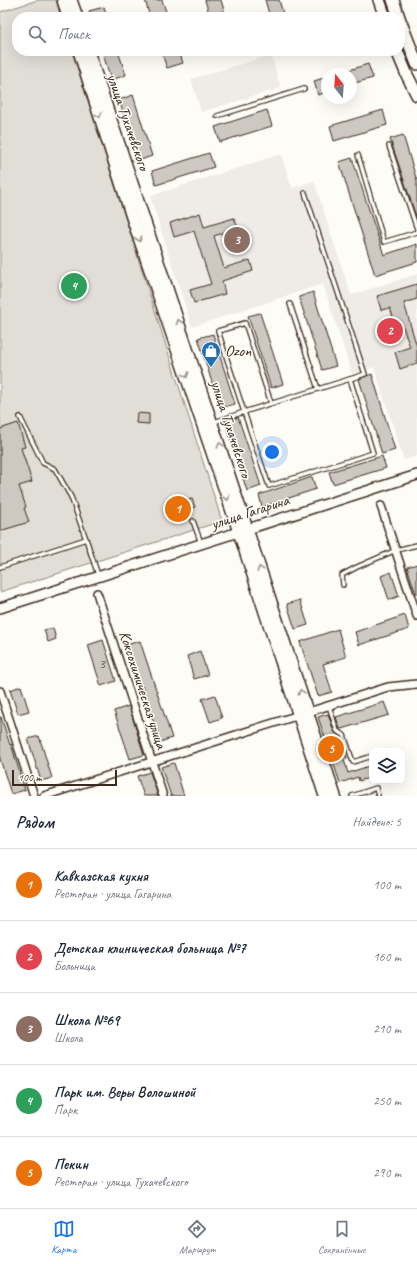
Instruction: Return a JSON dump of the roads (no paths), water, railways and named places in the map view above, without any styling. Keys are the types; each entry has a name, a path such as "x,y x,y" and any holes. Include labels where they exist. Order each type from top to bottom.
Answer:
{"main road":[{"path":"62,0 66,12"},
{"path":"71,0 75,12"},
{"path":"379,0 383,12"},
{"path":"393,0 397,12"},
{"path":"405,33 417,64"},
{"name":"улица Тухачевского","path":"81,56 132,217 207,424"},
{"name":"улица Тухачевского","path":"90,56 207,424 303,714 334,796"},
{"path":"399,56 417,95"},
{"name":"улица Тухачевского","path":"303,714 325,796"}],"street":[{"name":"улица Гагарина","path":"1,606 417,475"},
{"path":"381,506 417,616"},
{"name":"Коксохимическая улица","path":"97,593 163,796"},
{"path":"44,796 388,687 417,684"},
{"path":"0,691 34,796"}],"lane":[{"path":"218,116 304,89"},
{"path":"358,155 384,242 417,230 389,146"},
{"path":"207,424 365,374 305,192"},
{"path":"290,304 318,389"},
{"path":"271,403 244,323 218,331 270,486 373,452 350,379"},
{"path":"20,417 43,463 55,469 71,497 98,576"},
{"path":"193,521 201,543"},
{"path":"0,567 86,539"},
{"path":"344,585 342,575 396,550 417,545"},
{"path":"329,706 337,731 344,735 353,762 369,757"},
{"path":"352,796 376,788 378,796"}],"place":[{"name":"Школа №69","path":"237,240"},
{"name":"Парк им. Веры Волошиной","path":"74,286"},
{"name":"Детская клиническая больница №7","path":"390,331"},
{"name":"Ozon","path":"211,368"},
{"name":"Кавказская кухня","path":"178,509"},
{"name":"Пекин","path":"331,749"}]}
